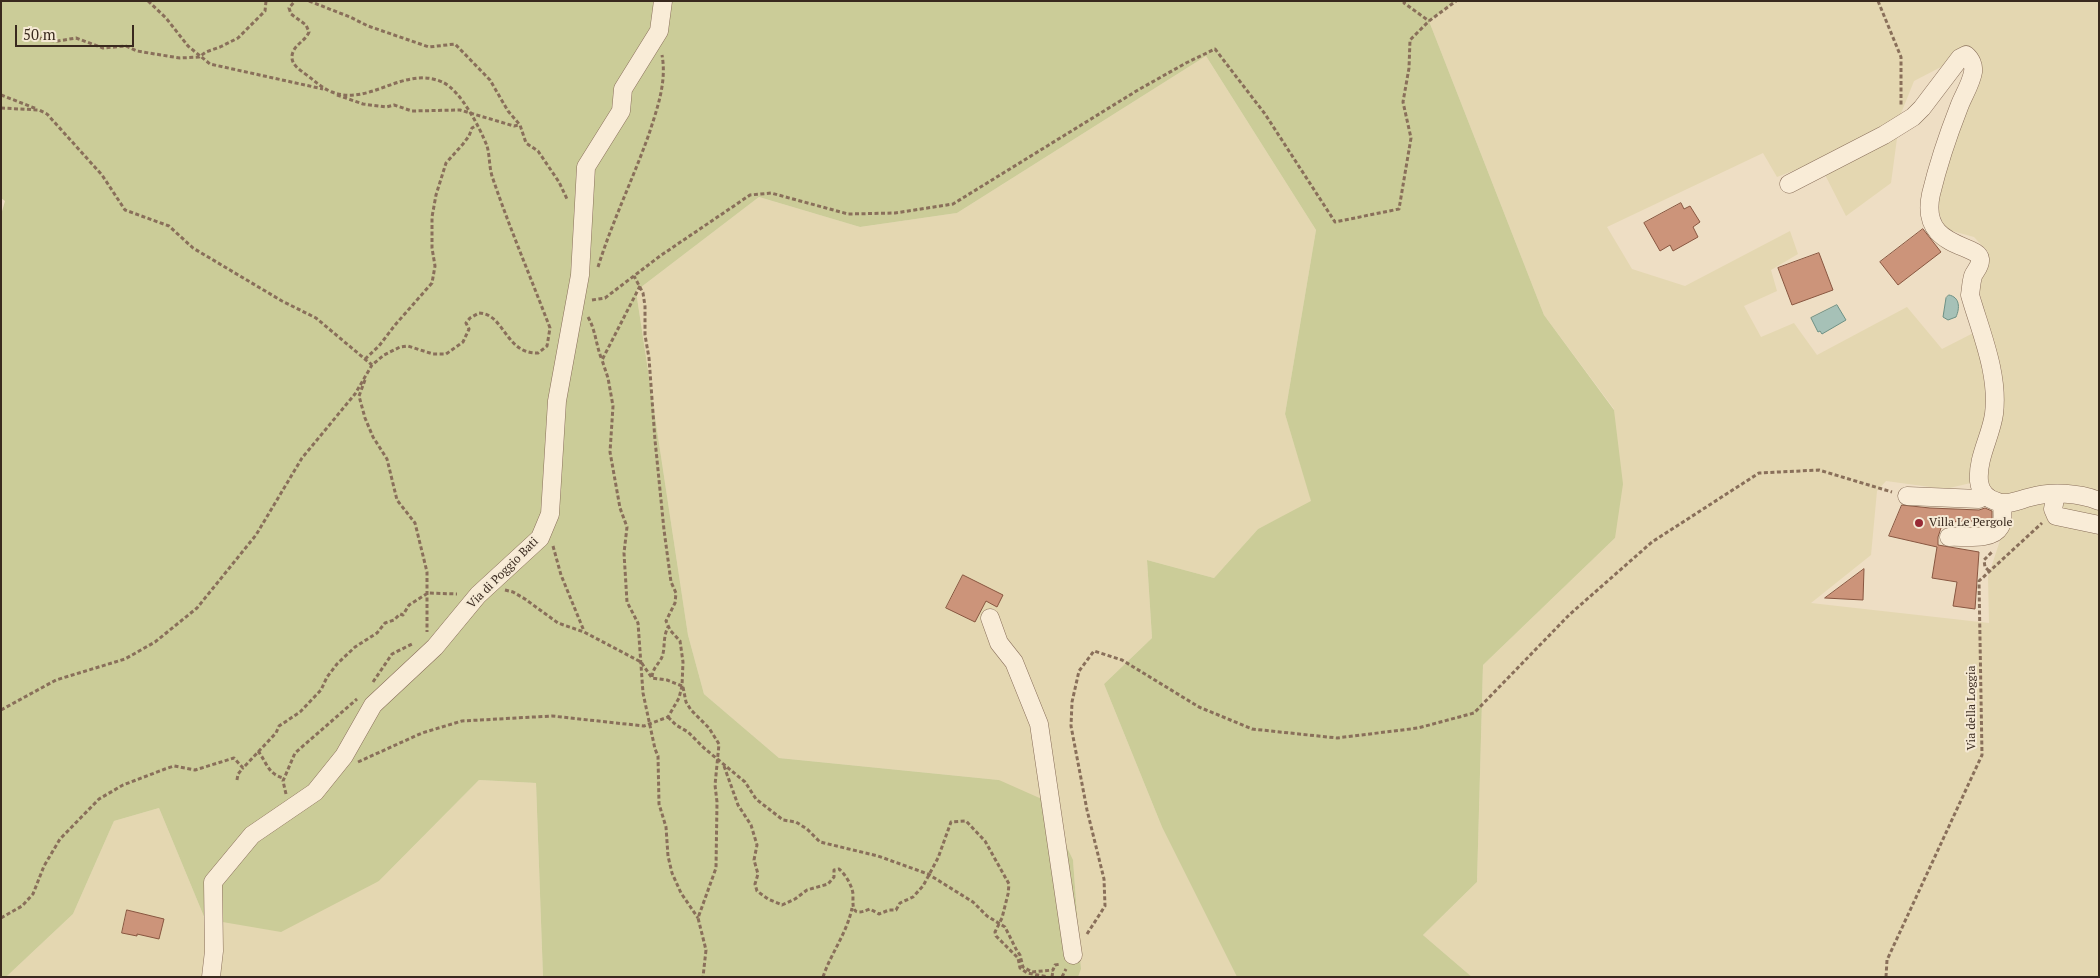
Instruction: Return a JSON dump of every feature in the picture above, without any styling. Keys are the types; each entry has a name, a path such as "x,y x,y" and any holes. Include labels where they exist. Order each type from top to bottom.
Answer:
{"street":[{"name":"Via di Poggio Bati","path":"211,977 214,951 213,882 252,835 315,792 344,756 373,705 430,642 540,538 550,514 557,401 582,299 586,167 621,110 623,89 659,31 663,1"},
{"path":"1789,184 1884,135 1913,117 1960,58 1966,55 1969,58 1973,71 1958,109 1937,174 1929,207 1932,220 1943,238 1975,251 1980,258 1971,284 1970,295 1991,368 1995,402 1979,480 1984,495 2002,503 2032,496 2056,494 2089,497 2099,501"},
{"path":"2056,494 2053,510 2056,516 2099,525"},
{"path":"1907,496 1979,499 1984,495"},
{"path":"1949,537 1987,536 1996,532 2000,528 2002,521 2002,503"},
{"path":"990,618 999,643 1014,662 1039,724 1073,955"}],"path":[{"path":"148,1 166,18 199,57 210,64 268,79 328,90"},
{"path":"32,34 44,40 58,41 76,38 103,48 126,46 137,51 180,58 199,57 238,38 265,11 266,1"},
{"path":"295,1 290,8 291,14 306,25 309,32 293,52 292,60 296,67 320,87 341,98 370,106 386,107 394,105 412,111 460,110 514,126 520,125"},
{"path":"308,1 368,26 428,47 455,44 490,80 508,111 520,125 526,143 538,151 559,182 569,202 583,219"},
{"path":"1404,1 1404,3 1429,21"},
{"path":"703,977 706,950 698,918 681,893 672,873 668,856 669,848 666,827 659,804 658,756 643,693 638,623 627,602 624,553 627,527 620,508 610,452 613,406 608,378 596,347 595,330 582,299 605,298 709,221 750,195 771,193 848,214 895,213 954,204 1129,95 1186,63 1215,50 1265,114 1335,222 1399,209 1411,138 1403,102 1409,68 1410,40 1429,21 1456,1"},
{"path":"1878,1 1901,57 1902,93 1898,119 1901,124"},
{"path":"595,275 603,249 639,163 659,104 664,64 659,31"},
{"path":"1,710 56,680 125,659 156,642 198,608 256,535 302,458 355,394 372,365 384,355 408,346 433,354 446,354 463,342 469,328 466,323 470,318 479,313 490,316 515,346 522,351 538,353 547,346 550,328 492,177 487,147 477,125 454,89 442,82 427,78 403,79 358,96 334,93"},
{"path":"1,95 47,114 102,175 125,210 169,226 193,248 282,301 316,318 372,365"},
{"path":"1,108 39,110"},
{"path":"365,359 379,346 432,283 435,266 432,248 432,217 436,195 446,163 469,136 472,128 477,125"},
{"path":"344,756 359,762 422,733 462,721 552,716 644,726 668,717 679,698 682,686 683,662 680,641 668,627 666,621 675,603 676,593 671,582 655,440 649,358 644,335 645,306 640,285 634,276"},
{"path":"602,360 640,285"},
{"path":"370,685 392,654 430,642 427,572 414,523 397,500 387,459 373,437 358,396 372,365"},
{"path":"1098,918 1105,906 1104,879 1087,810 1071,726 1072,702 1079,671 1094,651 1122,660 1199,707 1252,729 1338,738 1418,728 1474,713 1569,615 1652,542 1759,473 1819,470 1907,496"},
{"name":"Via della Loggia","path":"1886,977 1887,960 1982,755 1980,581 2054,513"},
{"path":"546,524 564,584 584,632"},
{"path":"237,780 238,774 276,733 279,726 294,717 321,690 327,677 337,664 355,647 377,633 385,622 394,620 400,614 403,615 409,605 428,593 513,592 548,618 574,630 584,632 641,662 652,678 667,680 682,686"},
{"path":"652,678 653,669 661,658 663,636 668,627"},
{"path":"682,686 686,702 691,710 709,728 720,744 715,785 717,802 716,868 698,918"},
{"path":"289,810 283,780 295,753 328,722 358,698"},
{"path":"668,717 676,725 688,732 744,782 756,799 783,820 796,822 820,842 878,856 928,874 972,902 987,916 999,923 1005,927 1020,955 1023,968 1032,972 1053,970 1050,977 1027,973 1020,968 1018,958 996,936 995,932 999,923 1008,894 1008,884 985,841 966,821 951,822 938,858 928,874 920,890 913,897 900,903 896,910 889,910 879,914 870,909 860,913 853,909 852,905"},
{"path":"258,751 269,770 278,777 284,778"},
{"path":"1,918 22,906 33,894 44,866 60,839 99,799 123,785 174,766 196,770 234,758 243,768"},
{"path":"724,766 738,805 751,825 757,845 754,860 758,874 755,884 757,891 768,899 782,905 795,899 807,890 828,884 834,877 834,870 839,868 851,887 853,893 849,922 836,950 830,957 823,977"}],"shaded area":[{"path":"1456,1 2099,1 2099,977 1472,977 1423,935 1477,882 1483,665 1615,538 1614,409 1544,315 1429,21","holes":["1966,54 1981,65 1935,202 1945,229 1974,237 1988,252 1978,285 1987,326 1942,349 1907,307 1817,355 1794,323 1761,337 1744,306 1777,291 1771,270 1798,254 1790,231 1685,286 1632,269 1607,227 1763,153 1777,177 1818,161 1846,216 1891,183 1900,116 1914,81","1886,481 1945,489 1975,482 2011,507 1988,577 1989,623 1811,603 1871,555 1877,491"]},
{"path":"1206,56 1316,230 1285,414 1312,502 1258,529 1214,578 1147,560 1152,638 1104,684 1162,827 1237,977 1078,977 1081,968 1073,861 999,780 779,758 704,694 688,635 636,291 759,197 860,227 957,213"},
{"path":"1949,295 1957,300 1958,310 1956,317 1948,320 1943,317 1946,298"},
{"path":"1837,305 1846,320 1822,334 1820,331 1818,332 1811,318"},
{"path":"479,780 536,783 543,977 6,977 73,914 114,821 159,808 205,919 379,881"}],"green space":[{"path":"1,1 1456,1 1429,21 1544,315 1614,410 1623,484 1615,538 1483,665 1477,882 1423,935 1472,977 1237,977 1162,827 1104,684 1152,638 1147,560 1214,578 1258,529 1311,501 1285,414 1316,230 1206,56 957,213 860,227 759,197 636,291 688,635 704,694 779,758 999,780 1044,800 1073,860 1081,969 1078,977 543,977 536,783 479,780 379,881 281,932 205,919 159,808 114,821 73,914 6,977 1,977 1,215 5,201 1,198"}],"building":[{"path":"1681,203 1684,209 1690,206 1700,222 1693,227 1698,237 1673,251 1670,245 1660,251 1644,223"},
{"path":"1923,229 1941,252 1898,285 1880,262"},
{"path":"1819,253 1833,290 1792,305 1778,268"},
{"path":"1902,505 1979,510 1985,508 1992,511 1992,520 1989,523 1977,521 1943,522 1938,537 1938,545 1979,552 1975,609 1953,606 1957,582 1932,578 1937,547 1889,536"},
{"path":"1864,569 1863,600 1825,598"},
{"path":"963,575 1003,595 997,607 986,601 975,622 946,608"},
{"path":"127,910 164,919 159,939 122,933"}],"place":[{"name":"Villa Le Pergole","path":"1919,523"}]}
